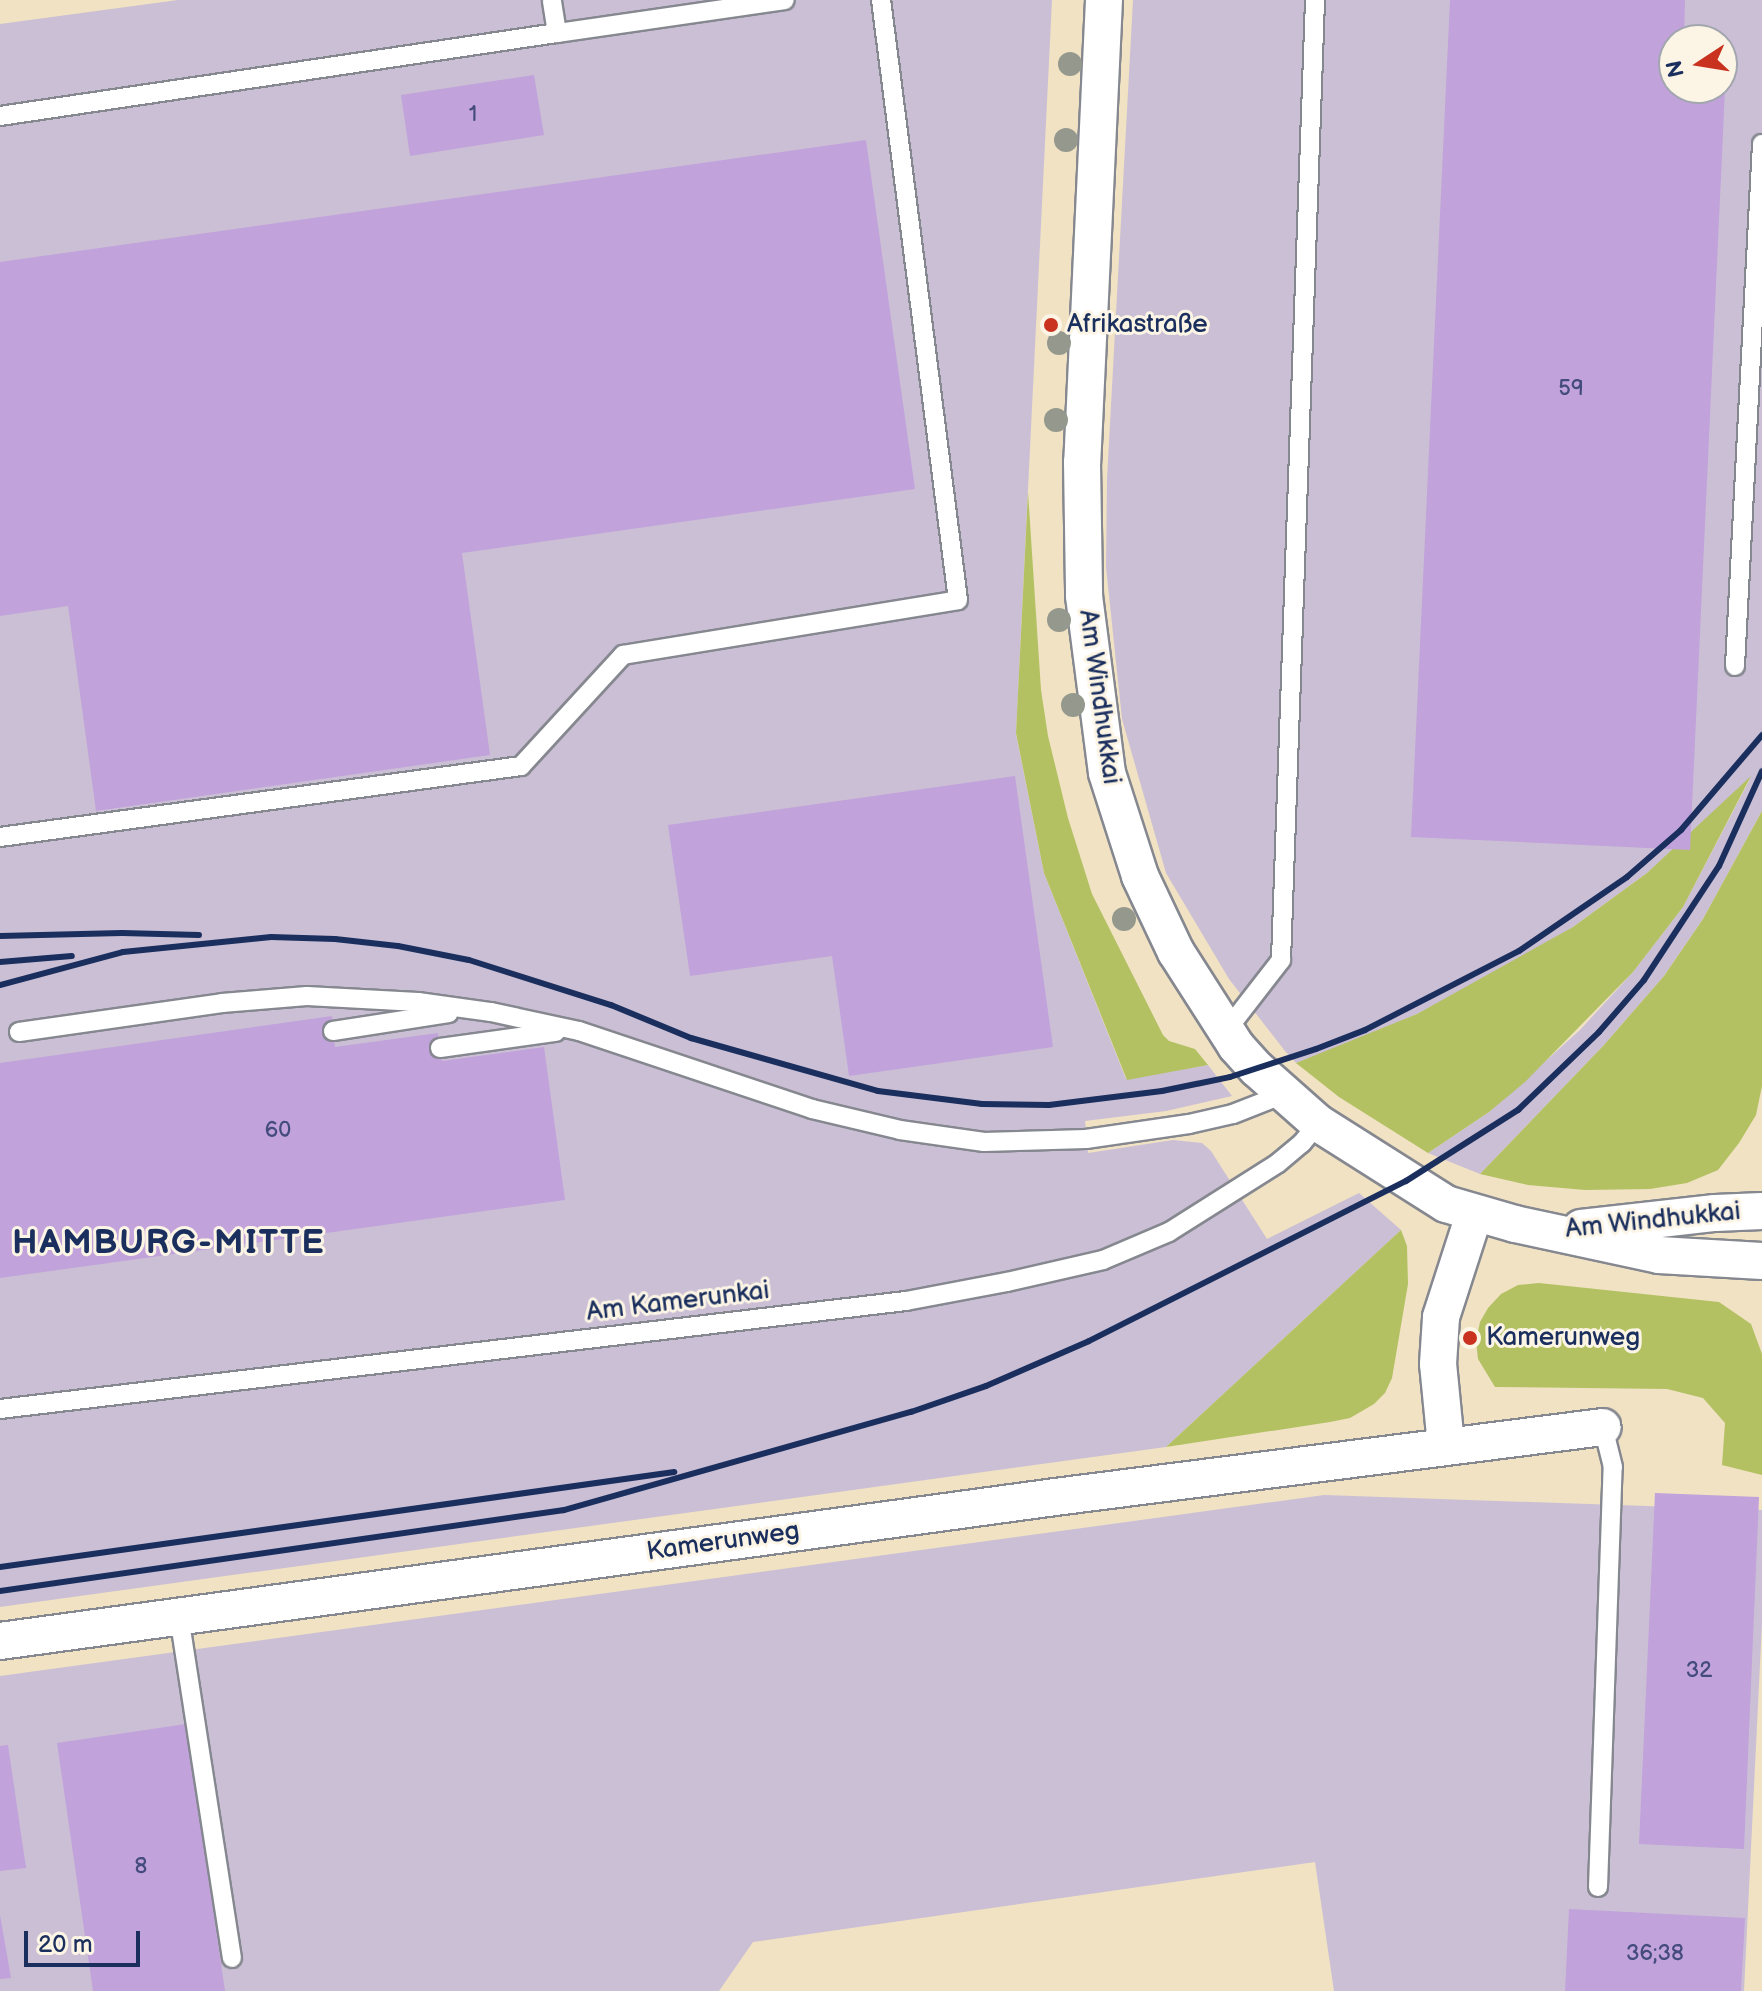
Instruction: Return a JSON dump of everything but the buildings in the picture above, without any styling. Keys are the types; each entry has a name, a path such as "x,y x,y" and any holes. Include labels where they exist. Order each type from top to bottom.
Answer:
{"street":[{"name":"Am Windhukkai","path":"1104,0 1082,462 1081,545 1089,646 1107,773 1140,876 1176,952 1226,1031 1257,1069 1318,1123 1406,1181 1474,1215 1545,1231 1659,1255 1762,1261"},
{"name":"Am Windhukkai","path":"1545,1231 1762,1211"},
{"path":"1446,1445 1438,1364 1441,1317 1474,1215"},
{"name":"Kamerunweg","path":"0,1641 1446,1445 1603,1427"}],"lane":[{"path":"552,0 557,33"},
{"path":"0,116 785,0"},
{"path":"0,837 521,766 623,655 958,600 881,0"},
{"path":"1226,1031 1281,960 1315,0"},
{"path":"1735,666 1762,144"},
{"path":"19,1032 222,1003 307,996 418,1002 491,1012 579,1031 812,1109 900,1130 984,1142 1086,1139 1189,1124 1233,1114 1284,1094"},
{"path":"333,1031 444,1013 491,1012"},
{"path":"440,1048 544,1032 579,1031"},
{"name":"Am Kamerunkai","path":"0,1409 906,1301 1007,1282 1103,1260 1169,1232 1278,1163 1302,1143 1318,1123"},
{"path":"1598,1887 1613,1467 1603,1427"},
{"path":"179,1616 232,1958"}],"shaded area":[{"path":"178,0 1052,0 1016,734 1044,873 1126,1079 1208,1065 1232,1096 1166,1111 1085,1121 1088,1153 1173,1140 1202,1143 1211,1151 1267,1239 1359,1193 1401,1230 1166,1447 0,1607 0,24"},
{"path":"1133,0 1762,0 1762,811 1703,919 1664,976 1604,1045 1480,1174 1428,1153 1489,1112 1580,1030 1633,972 1683,907 1750,779 1647,873 1573,927 1496,973 1417,1014 1296,1063 1229,979 1166,873 1122,719 1106,567 1107,479"},
{"path":"1324,1495 1762,1510 1762,1623 1744,1991 1334,1991 1315,1862 753,1942 719,1991 0,1991 0,1676"}],"green space":[{"path":"1028,492 1041,690 1048,736 1068,818 1092,894 1163,1035 1169,1041 1195,1049 1208,1065 1127,1080 1044,873 1016,733"},
{"path":"1751,776 1683,907 1633,972 1525,1082 1489,1112 1428,1153 1339,1097 1296,1063 1417,1014 1573,927 1647,873"},
{"path":"1762,811 1762,1086 1756,1115 1739,1143 1718,1170 1687,1183 1650,1189 1585,1190 1528,1185 1480,1174 1604,1045 1664,976 1703,919"},
{"path":"1401,1230 1407,1246 1408,1284 1392,1378 1385,1393 1374,1404 1350,1418 1166,1447"},
{"path":"1539,1283 1719,1302 1751,1324 1762,1354 1762,1475 1722,1465 1725,1423 1703,1398 1667,1389 1495,1387 1478,1359 1476,1341 1480,1322 1501,1294 1518,1285"}],"railway":[{"path":"0,985 123,952 271,937 335,939 398,946 469,960 611,1005 691,1038 878,1091 982,1104 1049,1105 1162,1091 1230,1077 1365,1030 1519,951 1627,877 1681,830 1762,735"},
{"path":"0,1591 564,1510 911,1412 986,1386 1089,1341 1406,1181 1518,1110 1599,1032 1644,980 1719,866 1762,771"},
{"path":"0,936 199,935"},
{"path":"0,962 72,956"},
{"path":"0,1567 674,1472"}],"place":[{"name":"Afrikastraße","path":"1051,325"},
{"name":"Kamerunweg","path":"1470,1338"}],"district":[{"name":"HAMBURG-MITTE","path":"169,1243"}]}
